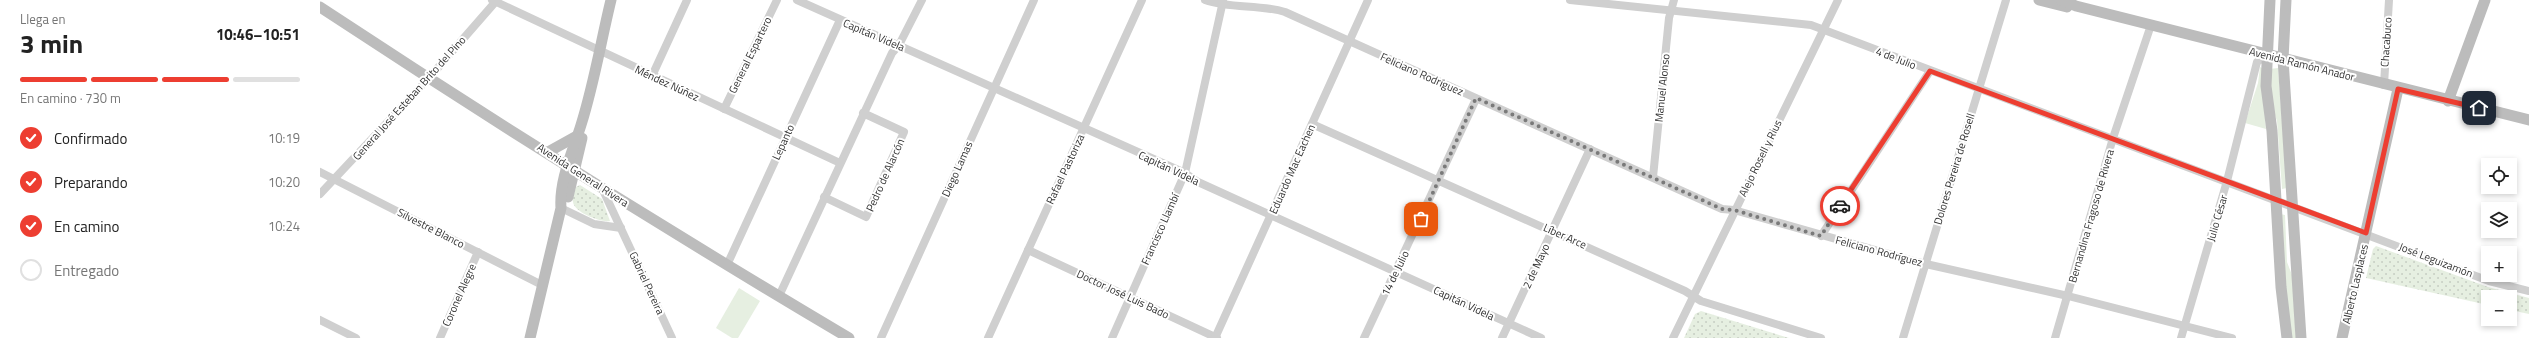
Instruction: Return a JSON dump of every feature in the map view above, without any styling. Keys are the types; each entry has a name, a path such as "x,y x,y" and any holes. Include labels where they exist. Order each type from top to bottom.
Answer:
{"main road":[{"path":"530,338 561,208 567,200 575,137 581,126 611,0"},
{"name":"Avenida Ramón Anador","path":"2039,0 2069,8 2076,6"},
{"name":"Avenida Ramón Anador","path":"2061,0 2076,6 2398,89 2529,120"},
{"path":"2270,0 2266,55 2276,199 2280,287 2287,338"},
{"path":"2286,0 2282,59 2301,338"},
{"path":"2448,101 2486,0"},
{"name":"Avenida General Rivera","path":"320,6 429,78 602,187 849,338"},
{"name":"Alberto Lasplaces","path":"2342,338 2398,89"},
{"path":"572,167 582,139 581,126"},
{"path":"548,152 575,137"}],"street":[{"path":"652,76 687,0"},
{"name":"General Espartero","path":"724,109 777,0"},
{"name":"Capitán Videla","path":"797,0 1084,130 1185,173 1271,215 1542,338"},
{"path":"779,296 863,113 892,53 899,45 922,0"},
{"name":"Diego Lamas","path":"881,338 1034,0"},
{"name":"Rafael Pastoriza","path":"988,338 1142,0"},
{"name":"Feliciano Rodríguez","path":"1205,0 1272,8 1349,41 1722,209 1734,210 1821,236 1925,264 2068,296 2232,338"},
{"name":"Eduardo Mac Eachen","path":"1216,338 1368,0"},
{"name":"4 de Julio","path":"1570,0 1811,25 1930,71 2366,233"},
{"name":"Manuel Alonso","path":"1653,177 1674,0"},
{"name":"Alejo Rosell y Rius","path":"1673,338 1734,210 1838,0"},
{"name":"Dolores Pereira de Rosell","path":"1903,338 2006,0"},
{"name":"Chacabuco","path":"2384,85 2389,0"},
{"name":"Méndez Núñez","path":"494,1 840,163"},
{"name":"General José Esteban Brito del Pino","path":"320,194 429,78 494,1"},
{"name":"Francisco Llambí","path":"1112,338 1185,173 1223,2"},
{"name":"Lepanto","path":"728,265 840,20"},
{"name":"Bernandina Fragoso de Rivera","path":"2055,338 2113,138 2151,25"},
{"name":"Julio César","path":"2182,338 2227,182 2257,62 2266,55"},
{"path":"1821,236 1930,71"},
{"name":"14 de Julio","path":"1364,338 1440,180 1476,98"},
{"name":"Pedro de Alarcón","path":"824,197 866,217 904,132 863,113"},
{"name":"Líber Arce","path":"1312,124 1553,231 1701,301 1821,338"},
{"name":"2 de Mayo","path":"1502,338 1590,149"},
{"name":"Silvestre Blanco","path":"320,172 542,285"},
{"name":"Gabriel Pereira","path":"602,187 672,338"},
{"path":"561,208 594,224 621,228"},
{"name":"José Leguizamón","path":"2366,233 2489,281 2529,291"},
{"name":"Doctor José Luis Bado","path":"1028,250 1216,338"},
{"name":"Coronel Alegre","path":"440,338 478,252"},
{"path":"320,320 356,338"}],"shaded area":[{"path":"2260,67 2262,68 2266,129 2245,123 2258,83"},
{"path":"2278,68 2287,188 2282,189 2277,121 2272,106 2269,69"},
{"path":"580,185 602,199 610,221 595,219 588,216 575,206 573,202 574,194 576,187"},
{"path":"2280,214 2285,215 2287,262 2292,275 2296,338 2290,338"},
{"path":"2376,246 2499,290 2481,290 2481,303 2366,278 2373,249"},
{"path":"739,288 760,301 738,338 732,338 716,328"},
{"path":"2517,295 2529,298 2529,314 2517,311"},
{"path":"1701,311 1789,338 1684,338 1695,314"}],"way so far":[{"path":"1421,219 1476,98 1722,209 1734,210 1821,236 1840,206"}],"route":[{"path":"1840,206 1930,71 2366,233 2398,89 2479,108"}]}
